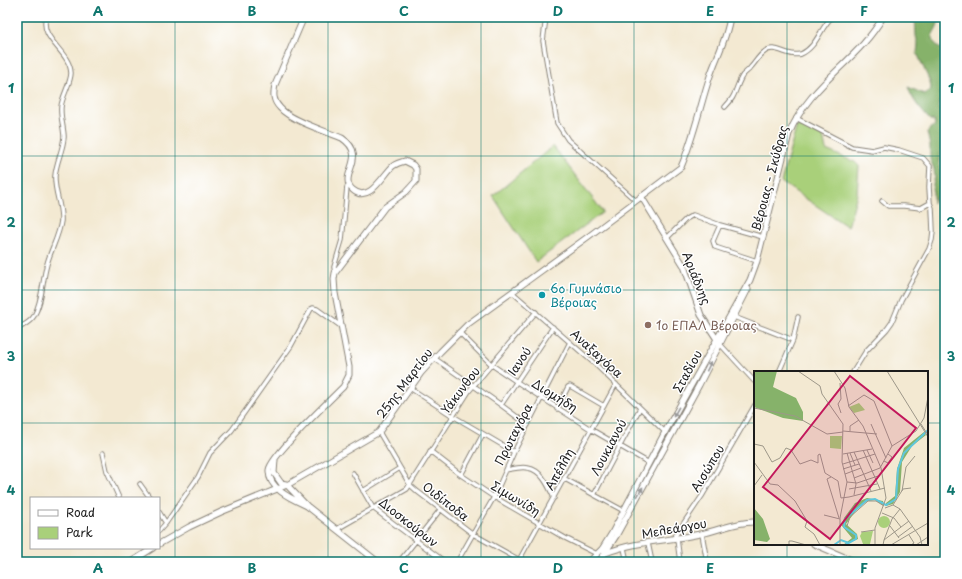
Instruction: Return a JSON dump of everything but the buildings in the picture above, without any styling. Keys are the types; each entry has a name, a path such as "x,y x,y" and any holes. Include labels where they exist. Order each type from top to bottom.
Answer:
{"street":[{"path":"17,329 26,325 30,321 37,308 41,298 46,266 58,234 61,221 55,178 64,138 60,109 62,98 71,73 69,65 45,29 46,17"},
{"path":"304,17 275,85 274,99 278,107 297,119 348,142 354,154 348,178 350,187 359,194 365,193 374,187 395,165 405,161 413,164 417,173 416,181 413,186 385,207 336,273 334,284 349,367 347,379 343,387 273,461 269,469 272,483 277,489 307,506 378,562"},
{"path":"546,17 543,41 557,123 568,140 635,200"},
{"name":"25ης Μαρτίου","path":"160,543 221,512 277,489 379,432 410,388 434,358 468,324 681,167 696,128 710,75 726,37 730,17"},
{"path":"725,107 734,98 743,76 764,51 772,48 796,55 800,54 814,43 832,17"},
{"name":"Βέροιας - Σκύδρας","path":"750,280 757,261 783,154 796,118 814,93 870,37 883,17"},
{"path":"796,118 852,147 872,150 884,147 899,150 923,158 930,166 929,188 933,231 929,249 901,300 892,322 866,351 853,371"},
{"path":"336,273 334,267 342,240 347,187 350,187"},
{"name":"Αριάδνης","path":"641,196 684,266 701,315 718,341 754,381"},
{"path":"882,201 888,206 921,208 930,203"},
{"path":"667,238 684,221 693,215 720,225 763,237"},
{"path":"720,225 713,241 715,247 757,261"},
{"name":"Σταδίου","path":"589,562 609,538 665,432 718,341 750,280"},
{"name":"Σταδίου","path":"599,562 606,553 699,385 718,341 734,317 750,286 750,280"},
{"name":"Αναξαγόρα","path":"512,292 616,384 665,432"},
{"path":"160,530 198,477 210,453 232,430 291,346 310,309 317,309 342,327"},
{"name":"Υάκυνθου","path":"410,485 430,451 474,386 536,312"},
{"path":"734,317 793,340"},
{"path":"779,371 793,340 798,317"},
{"name":"Ιανού","path":"501,405 553,327"},
{"name":"Διομήδη","path":"459,332 492,364 516,382 557,409 649,463"},
{"name":"Πρωταγόρα","path":"457,562 494,497 514,452 570,342"},
{"path":"434,358 528,425"},
{"name":"Απέλλη","path":"518,561 565,479 616,384"},
{"path":"557,409 568,387 570,386 604,406"},
{"path":"410,388 453,416 514,452"},
{"name":"Αισώπου","path":"675,539 754,407"},
{"name":"Λουκιανού","path":"594,495 640,408"},
{"name":"Οιδίποδα","path":"379,432 410,485 440,510 473,534 518,561 523,562"},
{"path":"461,475 483,434"},
{"name":"Σιμωνίδη","path":"430,451 461,475 494,497 540,524 597,554"},
{"path":"103,453 107,471 119,497"},
{"path":"278,456 275,460 274,473 281,483 286,484 307,506"},
{"path":"506,470 527,467 533,469 545,480 554,498"},
{"path":"363,491 400,468"},
{"name":"Διοσκούρων","path":"353,473 373,508 445,562"},
{"path":"565,479 624,511"},
{"path":"140,484 149,497"},
{"path":"337,529 407,489 410,485"},
{"path":"399,562 440,510"},
{"path":"160,514 166,523"},
{"name":"Μελεάργου","path":"597,554 648,543 702,534 744,523 754,522"},
{"path":"702,534 707,562"},
{"path":"675,539 680,562"},
{"path":"648,543 652,562"},
{"path":"816,545 856,562"},
{"path":"624,548 627,562"},
{"path":"131,562 150,549"}],"green space":[{"path":"915,17 938,17 937,27 932,38 937,46 945,51 945,63 942,72 944,80 940,93 941,97 939,109 940,113 945,116 940,159 943,185 933,203 933,184 935,177 930,159 930,146 927,132 935,125 934,121 930,120 917,105 908,87 924,94 930,91 931,88 930,82 917,53 918,44"},
{"path":"797,125 823,136 826,150 855,162 859,166 857,194 848,227 781,182"},
{"path":"553,146 603,212 536,262 493,196"}],"place":[{"name":"6ο Γυμνάσιο Βέροιας","path":"542,295"},
{"name":"1ο ΕΠΑΛ Βέροιας","path":"648,325"}]}
